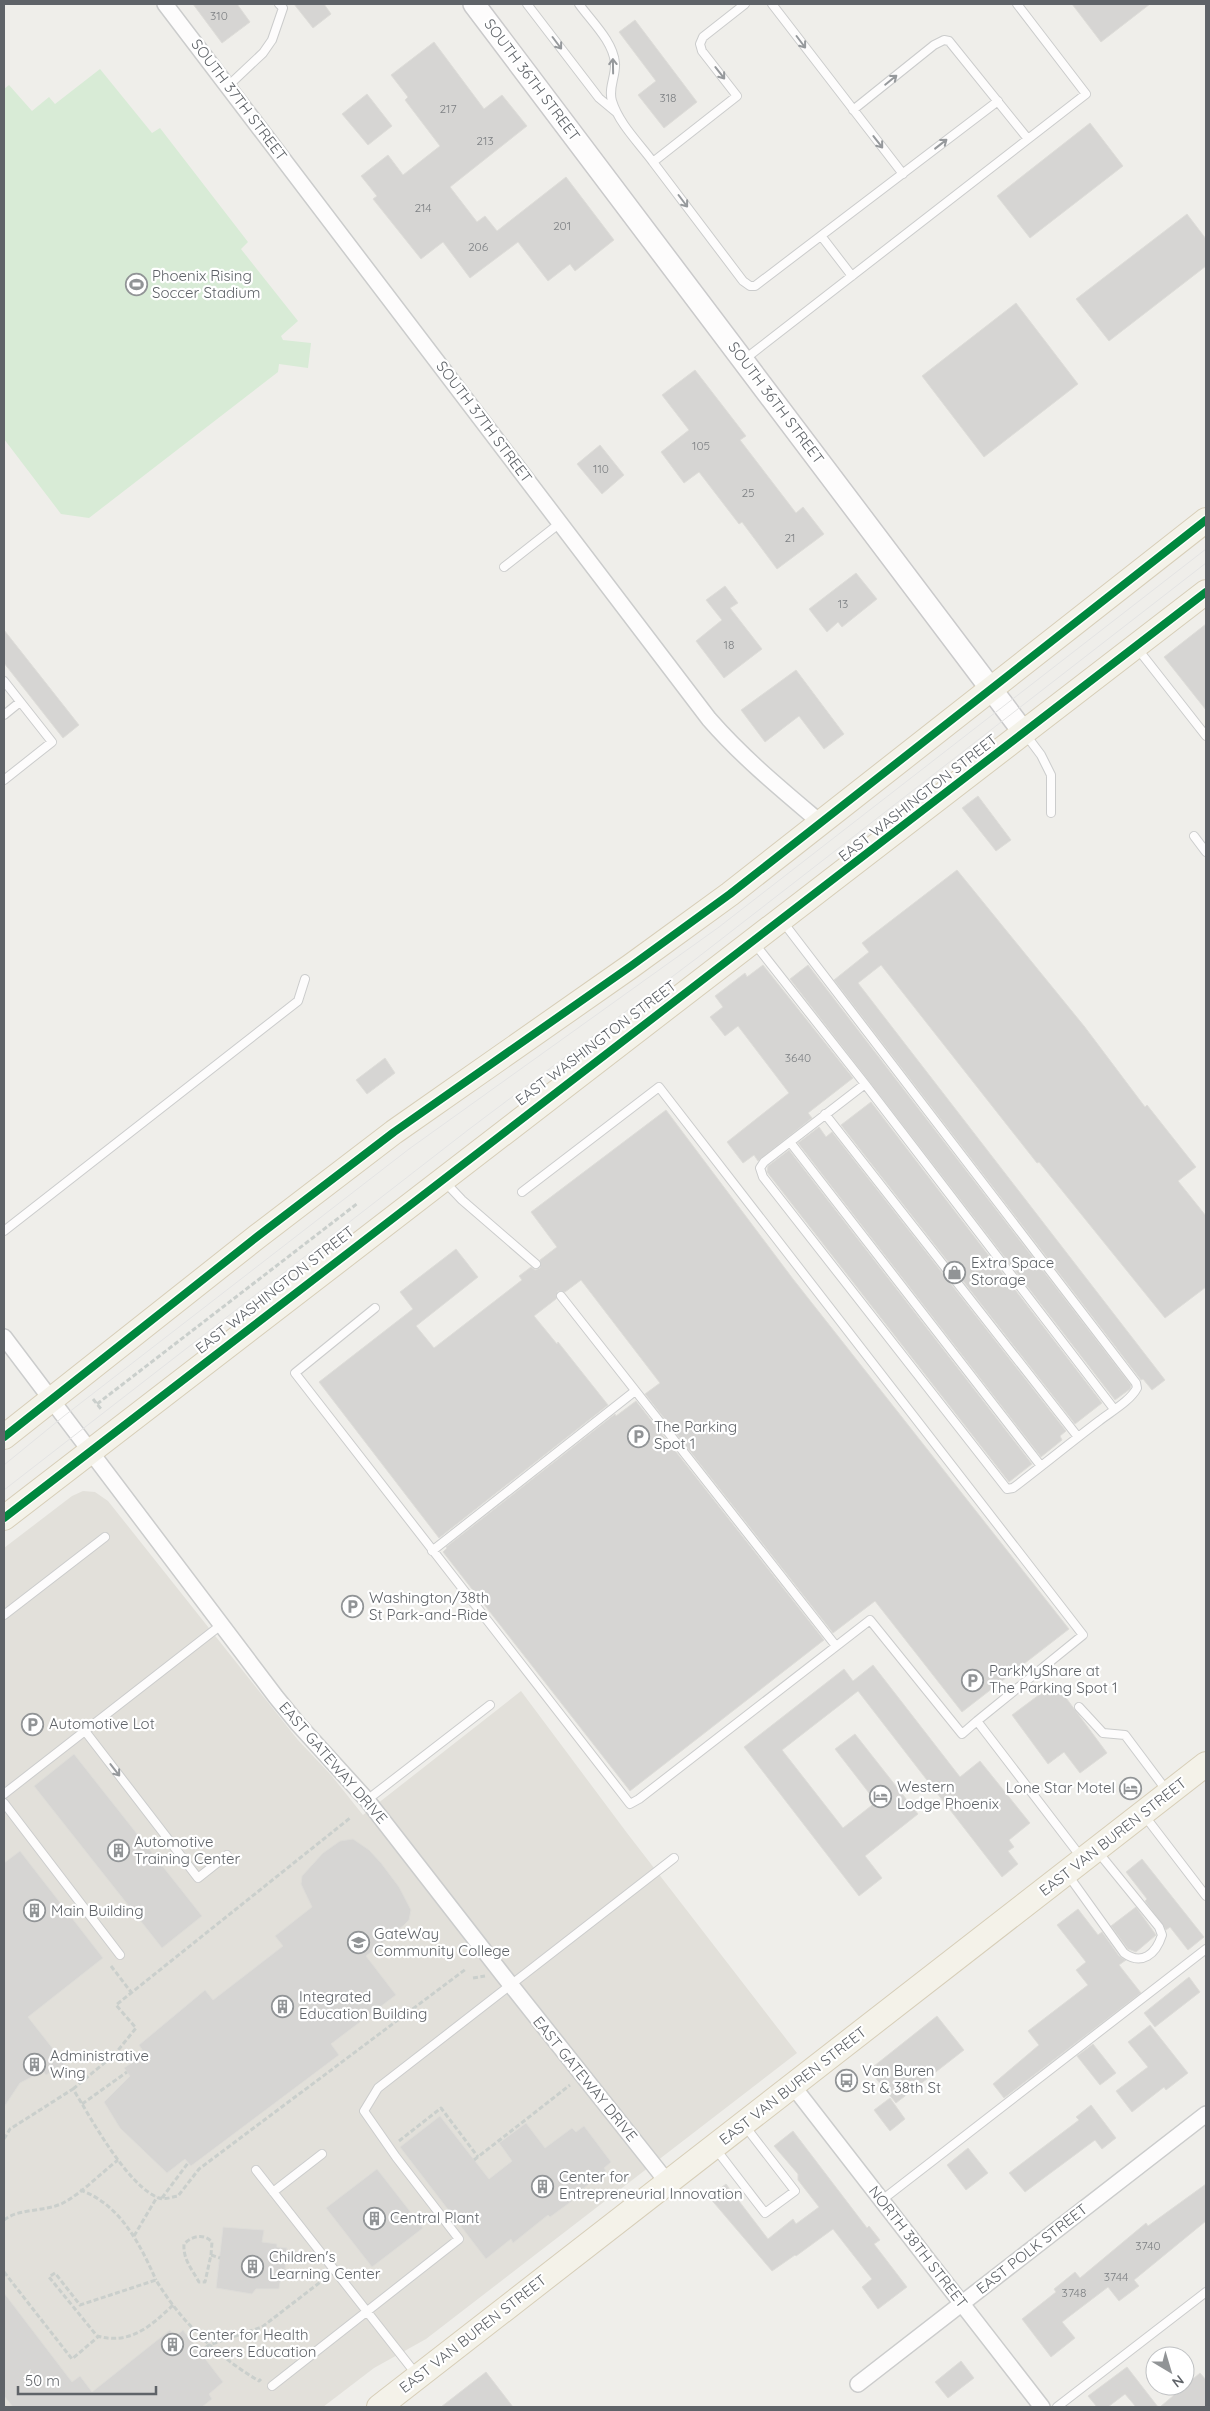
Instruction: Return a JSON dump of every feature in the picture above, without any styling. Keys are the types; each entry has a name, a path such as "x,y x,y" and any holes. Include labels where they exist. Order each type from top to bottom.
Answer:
{"main road":[{"path":"4,1437 236,1253 394,1132 631,966 821,823 1206,520"},
{"name":"EAST WASHINGTON STREET","path":"4,1518 442,1179 1025,734 1206,592"},
{"name":"EAST VAN BUREN STREET","path":"389,2404 419,2377 1206,1764"}],"street":[{"name":"SOUTH 37TH STREET","path":"165,4 715,726 734,748 764,776 821,823"},
{"name":"SOUTH 36TH STREET","path":"474,4 1025,734"},
{"name":"EAST GATEWAY DRIVE","path":"4,1337 298,1724 367,1800 668,2183"},
{"name":"NORTH 38TH STREET","path":"793,2086 1042,2407"},
{"name":"EAST POLK STREET","path":"858,2384 1206,2114"}],"lane":[{"path":"228,86 263,53 272,40 283,8 279,4"},
{"path":"527,4 599,98 617,113 747,285 752,287 760,285 998,101"},
{"path":"579,4 603,36 612,53 615,63 611,88 612,100 617,113"},
{"path":"653,162 737,96 702,51 700,44 703,37 745,4"},
{"path":"772,4 903,174"},
{"path":"744,360 1086,94 1017,4"},
{"path":"853,110 939,42 949,41 1028,139"},
{"path":"822,237 852,276"},
{"path":"504,567 560,523"},
{"path":"1136,647 1206,736"},
{"path":"4,681 52,742 4,780"},
{"path":"4,715 20,702"},
{"name":"SOUTH 36TH STREET","path":"1025,734 1041,755 1051,774 1051,813"},
{"path":"1194,836 1206,852"},
{"path":"782,920 1136,1383 1138,1388 1134,1394 1013,1488 1007,1490 1002,1485 760,1172 764,1162 865,1084"},
{"path":"754,942 1114,1409"},
{"path":"4,1231 298,1001 305,979"},
{"path":"375,1308 294,1373 630,1804 639,1799 870,1620 962,1734 1083,1635 659,1087 522,1192"},
{"path":"826,1114 1078,1437"},
{"path":"790,1142 1041,1466"},
{"path":"442,1179 462,1200 536,1264"},
{"path":"561,1296 836,1646"},
{"path":"432,1551 635,1391"},
{"path":"4,1615 105,1537"},
{"path":"4,1794 221,1625"},
{"path":"367,1800 490,1705"},
{"path":"1079,1707 1103,1733 1124,1735 1168,1793"},
{"path":"977,1721 1082,1862 1124,1952 1132,1958 1140,1959 1152,1954 1162,1935 1159,1927 1082,1862"},
{"path":"85,1731 198,1878 227,1855"},
{"path":"4,1803 120,1955"},
{"path":"1143,1814 1206,1896"},
{"path":"272,2386 459,2239 364,2111 378,2088 674,1858"},
{"path":"882,2200 1206,1949"},
{"path":"714,2147 765,2213 795,2191 744,2124"},
{"path":"273,2192 322,2154"},
{"path":"256,2170 419,2377"},
{"path":"1057,2407 1206,2292"}],"path":[{"path":"97,1404 358,1203"},
{"path":"94,1399 101,1409"},
{"path":"4,2139 10,2129 73,2089 115,2054 136,2028 116,2005 350,1818"},
{"path":"73,2089 118,2160 146,2191 161,2199 178,2196 199,2169 466,1969"},
{"path":"474,1978 485,1976"},
{"path":"82,2104 127,2072"},
{"path":"474,2160 570,2085"},
{"path":"390,2148 441,2108 478,2157"},
{"path":"4,2220 10,2215 44,2210 64,2203 118,2160"},
{"path":"161,2199 188,2163"},
{"path":"80,2190 100,2200 127,2226 143,2250 156,2280 173,2305 209,2345 234,2366 259,2381 266,2376"},
{"path":"134,2236 157,2197"},
{"path":"201,2236 209,2239 212,2242 211,2256 205,2282 199,2282 189,2267 184,2252 184,2244 189,2239 201,2236"},
{"path":"211,2256 220,2258"},
{"path":"4,2272 72,2359 99,2336"},
{"path":"156,2280 80,2305 56,2273 49,2277 99,2336 125,2339 151,2324 173,2305"},
{"path":"200,2352 209,2345 262,2327 322,2280"}],"shaded area":[{"name":"GateWay Community College","path":"83,1491 95,1492 108,1501 298,1740 331,1775 363,1815 521,1691 627,1833 797,2053 426,2339 374,2368 323,2407 4,2407 4,1548 72,1496"}],"green space":[{"name":"Phoenix Rising Soccer Stadium","path":"100,69 152,133 160,128 248,242 241,249 298,321 281,336 283,340 311,343 308,368 279,364 278,372 89,518 61,514 4,439 4,89 9,85 32,111 49,97 55,104"}],"building":[{"path":"193,4 237,4 250,22 222,43"},
{"path":"294,4 324,4 331,14 313,28"},
{"path":"1072,4 1150,4 1101,42"},
{"path":"635,20 697,102 664,128 638,95 656,81 619,32"},
{"path":"434,42 484,109 502,95 527,126 450,187 477,222 485,216 497,231 566,177 614,240 575,271 570,264 548,281 518,242 470,278 443,242 421,259 373,199 377,196 361,176 388,155 403,175 440,146 405,100 408,97 391,75"},
{"path":"367,94 392,126 368,145 342,114"},
{"path":"1090,123 1123,166 1030,238 997,196"},
{"path":"1187,214 1206,239 1206,266 1109,341 1076,299"},
{"path":"1016,303 1078,384 984,457 922,376"},
{"path":"695,370 746,436 740,440 796,513 803,507 824,534 777,569 742,522 739,524 699,472 684,483 661,452 689,430 662,395"},
{"path":"600,445 624,475 602,494 577,464"},
{"path":"856,573 877,599 842,627 838,622 827,632 809,609"},
{"path":"725,586 738,603 730,608 762,649 724,678 696,641 722,620 706,600"},
{"path":"1206,624 1206,710 1164,657"},
{"path":"4,630 79,725 63,738 4,663"},
{"path":"796,670 844,734 824,749 799,716 765,742 741,710"},
{"path":"978,796 1011,840 996,851 962,808"},
{"path":"957,870 1084,1026 1145,1107 1147,1105 1196,1167 1178,1181 1206,1216 1206,1287 1165,1318 1039,1162 1037,1163 881,965 858,983 1165,1380 1152,1390 1143,1379 1141,1380 834,980 869,952 862,943"},
{"path":"763,965 853,1078 808,1113 812,1118 758,1161 754,1155 743,1163 727,1142 789,1093 738,1026 725,1036 710,1017 723,1007 715,996 745,973 747,977"},
{"path":"808,965 1131,1385 1130,1389 1115,1400 790,979"},
{"path":"385,1058 395,1073 367,1094 356,1080"},
{"path":"871,1102 1102,1403 1075,1424 841,1125"},
{"path":"666,1110 793,1279 1069,1629 962,1712 875,1601 833,1633 645,1394 660,1383 581,1280 565,1292 558,1291 556,1299 534,1316 557,1344 558,1342 608,1405 439,1538 319,1382 413,1309 400,1292 456,1249 478,1277 416,1326 434,1348 522,1280 519,1276 531,1267 535,1270 540,1268 540,1260 557,1247 531,1212"},
{"path":"819,1127 826,1137 832,1132 1066,1431 1060,1436 1062,1440 1041,1457 798,1143"},
{"path":"789,1150 1032,1464 1009,1482 767,1172 768,1166"},
{"path":"636,1401 824,1640 630,1791 443,1552 446,1547 615,1414 616,1416"},
{"path":"873,1665 960,1777 980,1761 1030,1823 1009,1840 1014,1847 1008,1851 1018,1864 1002,1877 858,1691 782,1750 843,1828 876,1802 835,1749 855,1734 918,1814 865,1856 882,1878 859,1896 744,1747 844,1669 853,1681"},
{"path":"1055,1683 1107,1753 1080,1773 1064,1752 1048,1764 1012,1715"},
{"name":"Automotive Training Center","path":"74,1754 202,1916 162,1948 34,1786"},
{"name":"Integrated Education Building","path":"353,1839 369,1850 381,1863 399,1887 411,1910 409,1920 366,1956 396,1995 331,2044 339,2055 191,2166 185,2159 167,2173 120,2128 104,2102 130,2076 124,2068 145,2054 139,2045 205,1990 213,2000 283,1946 275,1936 312,1907 301,1884 302,1876 323,1853 340,1841"},
{"name":"Main Building","path":"20,1851 103,1958 28,2017 65,2064 46,2075 43,2071 20,2083 4,2107 4,1863"},
{"path":"1142,1859 1204,1937 1188,1950 1170,1927 1166,1930 1145,1901 1147,1899 1126,1872"},
{"path":"1136,1907 1156,1935 1136,1952 1128,1949 1111,1926"},
{"path":"1078,1909 1098,1935 1102,1932 1119,1956 1126,1960 1119,1965 1141,1993 1004,2098 993,2084 1039,2045 1028,2031 1088,1985 1076,1970 1086,1962 1057,1925"},
{"path":"1189,1977 1200,1992 1155,2027 1144,2013"},
{"path":"937,2016 964,2050 896,2103 869,2070"},
{"path":"1150,2025 1188,2073 1166,2090 1164,2087 1132,2112 1116,2091 1148,2067 1128,2042"},
{"path":"1093,2044 1116,2073 1100,2085 1077,2056"},
{"path":"890,2098 905,2119 890,2131 874,2110"},
{"path":"1091,2105 1116,2138 1102,2149 1095,2140 1025,2192 1009,2173 1079,2120 1076,2117"},
{"name":"Center for Entrepreneurial Innovation","path":"440,2116 489,2179 512,2161 499,2143 526,2123 545,2148 572,2128 576,2132 584,2126 611,2162 604,2168 606,2171 571,2198 572,2201 550,2217 548,2215 513,2243 511,2239 486,2259 400,2147"},
{"path":"793,2131 867,2228 869,2226 880,2240 874,2244 907,2287 878,2309 862,2287 872,2279 833,2229 772,2271 709,2197 726,2184 768,2239 793,2219 796,2224 819,2207 798,2180 798,2174 774,2146"},
{"path":"968,2148 988,2173 966,2190 947,2165"},
{"name":"Central Plant","path":"377,2169 423,2228 372,2267 326,2208"},
{"path":"1206,2184 1206,2221 1134,2280 1139,2286 1119,2301 1108,2287 1062,2322 1075,2338 1051,2357 1022,2319 1056,2292 1054,2289 1075,2272 1080,2278 1146,2223 1148,2226"},
{"name":"Children's Learning Center","path":"223,2227 264,2230 262,2242 277,2244 277,2247 287,2248 284,2278 281,2277 279,2289 256,2289 252,2294 216,2288"},
{"name":"Center for Health Careers Education","path":"4,2293 72,2382 80,2376 92,2392 170,2330 175,2337 183,2330 223,2382 209,2394 212,2399 202,2407 13,2407 4,2396"},
{"path":"961,2361 974,2378 948,2398 935,2382"},
{"path":"1127,2367 1145,2390 1145,2396 1149,2396 1158,2407 1136,2407 1125,2394 1108,2407 1097,2407 1088,2396"},
{"path":"486,2372 513,2407 441,2407"},
{"path":"1200,2373 1206,2380 1206,2407 1160,2407 1173,2396 1195,2396 1195,2377"}],"tram line":[{"path":"4,1465 64,1416 409,1149 719,927 1206,549"},
{"path":"4,1490 468,1130 697,958 1206,563"}],"cycle path":[{"path":"4,1437 258,1236 394,1132 631,966 730,894 1206,520"},
{"path":"4,1518 1206,592"}],"place":[{"name":"Phoenix Rising Soccer Stadium","path":"136,285"},
{"name":"Extra Space Storage","path":"955,1272"},
{"name":"The Parking Spot 1","path":"638,1436"},
{"name":"Washington/38th St Park-and-Ride","path":"353,1607"},
{"name":"ParkMyShare at The Parking Spot 1","path":"973,1680"},
{"name":"Automotive Lot","path":"33,1724"},
{"name":"Lone Star Motel","path":"1131,1788"},
{"name":"Western Lodge Phoenix","path":"881,1796"},
{"name":"Automotive Training Center","path":"118,1851"},
{"name":"Main Building","path":"35,1911"},
{"name":"GateWay Community College","path":"358,1943"},
{"name":"Integrated Education Building","path":"283,2006"},
{"name":"Administrative Wing","path":"34,2065"},
{"name":"Van Buren St & 38th St","path":"846,2080"},
{"name":"Center for Entrepreneurial Innovation","path":"543,2186"},
{"name":"Central Plant","path":"374,2218"},
{"name":"Children's Learning Center","path":"253,2266"},
{"name":"Center for Health Careers Education","path":"173,2344"}]}
